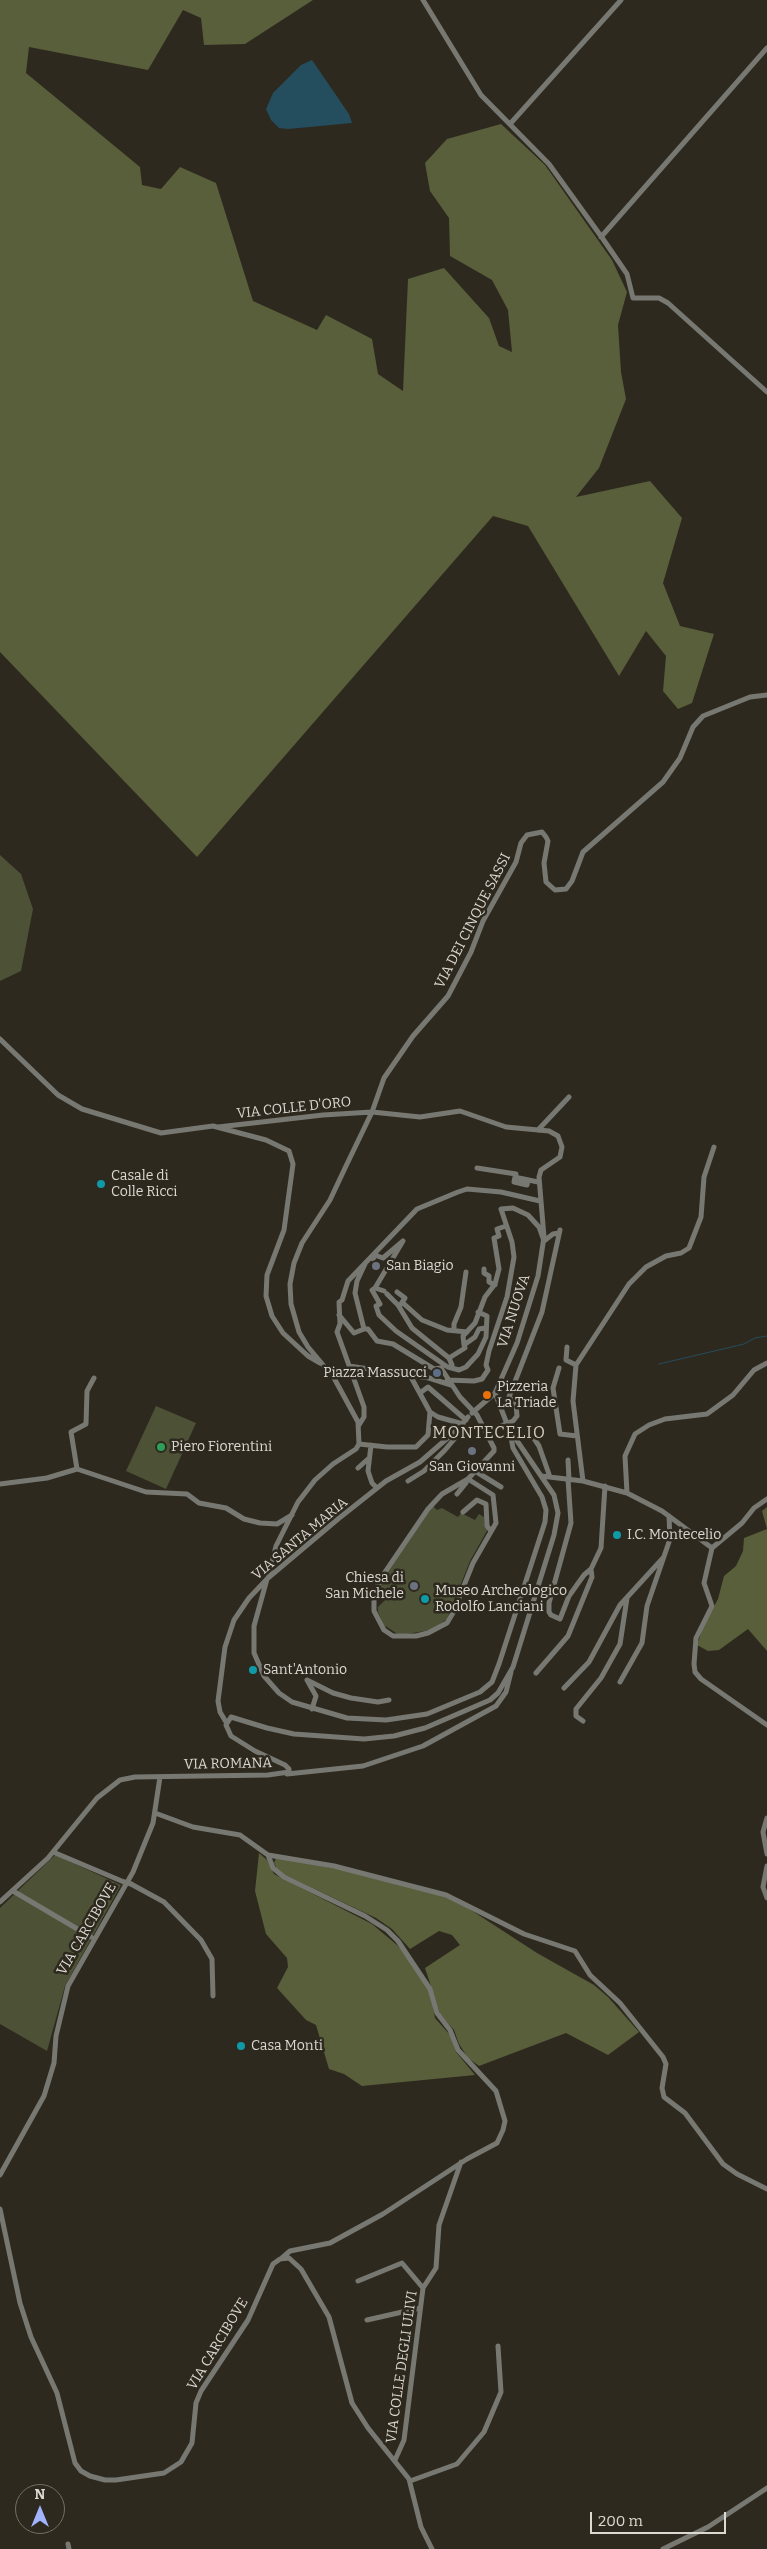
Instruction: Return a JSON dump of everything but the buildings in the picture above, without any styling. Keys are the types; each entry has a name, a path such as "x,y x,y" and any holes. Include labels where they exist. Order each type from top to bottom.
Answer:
{"street":[{"path":"423,0 477,88 549,164 601,236 627,274 633,298 659,298 668,302 767,392"},
{"path":"510,124 621,0"},
{"path":"601,236 767,48"},
{"name":"VIA DEI CINQUE SASSI","path":"372,1112 384,1078 413,1036 448,996 471,952 483,921 516,862 521,842 526,835 542,832 546,837 548,842 544,863 546,882 554,890 566,889 572,881 583,852 663,782 680,758 693,727 703,716 750,697 767,695"},
{"name":"VIA COLLE D'ORO","path":"0,1039 58,1095 79,1108 122,1123 161,1133 174,1133 204,1126 218,1127 324,1115 372,1112 420,1117 462,1111 506,1127 538,1130"},
{"path":"538,1130 569,1098"},
{"path":"360,1426 334,1378 308,1347 293,1316 290,1295 292,1272 302,1244 330,1200 372,1112"},
{"path":"218,1127 274,1143 285,1148 292,1155 293,1165 284,1230 267,1275 266,1296 272,1316 283,1333 308,1356 323,1365"},
{"path":"477,1168 516,1174 515,1176 538,1182 542,1170 559,1159 562,1147 556,1134 538,1130"},
{"path":"583,1481 572,1401 576,1365 629,1284 646,1267 666,1256 681,1253 689,1248 701,1217 704,1177 714,1147"},
{"name":"VIA NUOVA","path":"494,1393 517,1343 538,1276 544,1240 538,1182"},
{"path":"508,1426 512,1446 542,1497 546,1515 493,1680 484,1689 465,1699 431,1713 411,1717 360,1720 312,1709 292,1702 279,1693 264,1676 257,1662 253,1644 254,1628 276,1546 301,1498 315,1480 332,1464 356,1449 359,1444 360,1426 364,1409 337,1332 340,1324 339,1302 342,1300 346,1284 417,1209 467,1189 501,1192 540,1201"},
{"path":"448,1380 474,1381 482,1379 488,1370 486,1365 489,1351 507,1297 514,1257 501,1209 515,1209 528,1215 539,1228 544,1240 560,1231 542,1312 530,1348 509,1397 516,1404 517,1416 508,1426 486,1432"},
{"path":"464,1345 463,1336 475,1323 485,1297 494,1285 499,1269 494,1238 499,1236 497,1229 506,1226"},
{"path":"374,1290 403,1241 383,1258 375,1255 372,1260 367,1262 357,1281 354,1293 364,1328 368,1329 377,1341 394,1344 432,1368 459,1370 466,1367 478,1354 486,1337 487,1316 478,1312"},
{"path":"484,1269 484,1272 489,1276 489,1282 494,1285"},
{"path":"454,1330 454,1324 461,1307 466,1272"},
{"path":"374,1290 385,1292 422,1320 447,1330 467,1332"},
{"path":"374,1290 380,1304 376,1306 379,1315 446,1368 448,1380 470,1417"},
{"path":"397,1292 405,1298 400,1304"},
{"path":"400,1304 412,1328 449,1358 452,1365 446,1368"},
{"path":"339,1315 354,1333 364,1328"},
{"path":"449,1358 464,1348 464,1345 475,1337 479,1328 485,1328"},
{"path":"419,1348 426,1339"},
{"path":"567,1347 566,1360 576,1365"},
{"path":"628,1494 625,1456 635,1434 649,1425 665,1419 698,1417 707,1414 733,1395 754,1370 767,1363"},
{"path":"349,1366 364,1367 411,1377 429,1378 451,1385"},
{"path":"559,1368 553,1388 560,1434 577,1436"},
{"path":"411,1377 430,1412 438,1417 470,1417"},
{"path":"77,1470 71,1432 86,1424 87,1391 94,1378"},
{"path":"429,1378 426,1384 428,1387 470,1417 486,1432 494,1448 494,1451 457,1494"},
{"path":"420,1393 428,1387"},
{"path":"284,1774 360,1767 423,1746 497,1705 509,1685 512,1669 557,1521 558,1510 554,1495 508,1426 494,1393"},
{"name":"VIA SANTA MARIA","path":"226,1722 218,1703 225,1643 238,1613 267,1578 377,1488 420,1462 458,1429 494,1393"},
{"path":"359,1444 416,1447 428,1435 430,1412"},
{"path":"408,1480 424,1472 456,1437 458,1429"},
{"path":"529,1431 539,1446 550,1477"},
{"path":"371,1445 368,1459 371,1480 377,1488"},
{"path":"358,1468 368,1459"},
{"path":"568,1460 570,1523 549,1603 549,1612 560,1619 569,1596 584,1575 591,1569 601,1548 605,1486"},
{"path":"0,1484 47,1478 77,1470 146,1492 187,1494 199,1503 226,1508 241,1517 258,1523 275,1524 292,1515"},
{"path":"476,1471 501,1487"},
{"path":"540,1476 583,1481 628,1494 669,1516 700,1541 712,1548"},
{"path":"468,1480 492,1494 496,1523 473,1563 453,1613 447,1623 438,1629 416,1636 392,1636 384,1630 374,1611 374,1601 379,1582 428,1509 442,1494 468,1480"},
{"path":"491,1531 487,1526 484,1503 486,1496 492,1494"},
{"path":"767,1499 754,1508 742,1524 712,1548 704,1583 712,1606 696,1638 694,1670 706,1683 767,1725"},
{"path":"463,1512 477,1500 484,1503"},
{"path":"620,1682 642,1643 647,1606 670,1536 669,1516"},
{"path":"564,1688 589,1662 617,1610 663,1558"},
{"path":"536,1673 568,1636 592,1577 591,1569"},
{"path":"584,1721 576,1716 576,1709 599,1681 620,1644 627,1597"},
{"path":"226,1722 234,1717 279,1731 340,1739 394,1736 438,1723 490,1700 498,1693 512,1669"},
{"path":"312,1709 316,1696 307,1680 333,1693 351,1698 378,1702 388,1700"},
{"name":"VIA ROMANA","path":"0,1902 53,1852 85,1811 111,1785 128,1777 284,1774 289,1771 287,1766 235,1739 227,1731 226,1722"},
{"name":"VIA CARCIBOVE","path":"0,2175 39,2108 49,2084 54,2063 56,2036 68,1986 133,1872 155,1813 160,1777"},
{"path":"155,1813 193,1827 240,1835 268,1855 334,1866 449,1896 524,1934 577,1951 590,1975 620,2003 664,2058 666,2064 662,2090 665,2098 685,2113 723,2164 737,2174 767,2189"},
{"path":"767,1818 763,1834 767,1854"},
{"path":"53,1852 131,1884 164,1902 199,1937 212,1959 212,1996"},
{"path":"268,1855 274,1868 284,1877 360,1914 392,1935 426,1983 437,2013 450,2030 458,2050 496,2091 505,2120 500,2139 496,2144 462,2162 384,2214 335,2240 317,2247 290,2251 282,2258"},
{"path":"767,1866 763,1887 767,1898"},
{"path":"13,1890 91,1937"},
{"name":"VIA COLLE DEGLI ULIVI","path":"396,2460 404,2440 423,2288 436,2268 439,2225 462,2162"},
{"name":"VIA CARCIBOVE","path":"0,2209 20,2303 31,2337 57,2393 75,2463 90,2476 104,2480 153,2476 164,2473 182,2462 192,2443 196,2403 200,2391 254,2309 272,2266 282,2258"},
{"path":"282,2258 294,2261 306,2276 331,2323 344,2376 354,2405 375,2438 396,2460 410,2481 421,2524 432,2549"},
{"path":"358,2281 402,2263 423,2288"},
{"path":"367,2320 420,2308"},
{"path":"410,2481 457,2464 484,2432 501,2395 498,2346"},
{"path":"663,2549 704,2529 767,2488"}],"green space":[{"path":"0,0 313,0 245,44 204,45 201,18 183,10 148,70 29,47 26,73 140,167 142,185 161,189 180,167 216,183 253,301 317,330 326,315 372,339 378,374 403,391 408,279 444,268 489,318 499,346 512,352 508,310 492,280 450,256 449,218 430,191 425,163 447,139 501,124 545,165 612,260 627,292 618,325 621,372 626,399 599,468 576,497 650,481 682,518 663,583 680,626 714,634 692,703 678,709 663,691 666,656 646,631 619,676 528,526 493,516 197,857 0,652"},
{"path":"0,855 21,874 33,909 21,971 0,981"},
{"name":"Piero Fiorentini","path":"156,1406 196,1423 166,1489 126,1471"},
{"path":"433,1506 437,1510 442,1508 458,1517 461,1513 475,1520 479,1514 484,1517 485,1527 488,1529 470,1561 447,1619 432,1630 399,1635 384,1625 378,1612 378,1607 385,1600 380,1584"},
{"path":"767,1507 767,1529 762,1511"},
{"path":"767,1529 767,1651 748,1629 719,1650 708,1651 697,1645 703,1627 718,1599 724,1576 736,1566 743,1551 744,1538"},
{"path":"259,1853 267,1860 274,1874 372,1924 397,1945 410,1959 431,1995 435,2018 450,2035 456,2052 475,2075 362,2086 344,2074 329,2069 316,2025 306,2020 277,1988 288,1967 287,1958 266,1934 255,1891"},
{"path":"55,1855 121,1885 65,1986 47,2051 0,2024 0,1908"},
{"path":"276,1858 344,1870 416,1887 457,1901 537,1953 594,1985 608,1997 639,2032 608,2055 566,2033 479,2066 468,2058 459,2044 454,2030 440,2014 425,1968 460,1945 452,1935 439,1931 410,1949 392,1929 376,1918 283,1874 274,1863"}],"water":[{"path":"312,60 349,114 352,123 288,129 279,128 271,120 266,109 273,93 301,65"}],"waterway":[{"path":"659,1364 744,1344 755,1338 767,1336"}],"place":[{"name":"Casale di Colle Ricci","path":"101,1184"},
{"name":"San Biagio","path":"376,1266"},
{"name":"Piazza Massucci","path":"437,1373"},
{"name":"Pizzeria La Triade","path":"487,1395"},
{"name":"Piero Fiorentini","path":"161,1447"},
{"name":"San Giovanni","path":"472,1451"},
{"name":"I.C. Montecelio","path":"617,1535"},
{"name":"Chiesa di San Michele","path":"414,1586"},
{"name":"Museo Archeologico Rodolfo Lanciani","path":"425,1599"},
{"name":"Sant'Antonio","path":"253,1670"},
{"name":"Casa Monti","path":"241,2046"}],"district":[{"name":"MONTECELIO","path":"489,1434"}]}
